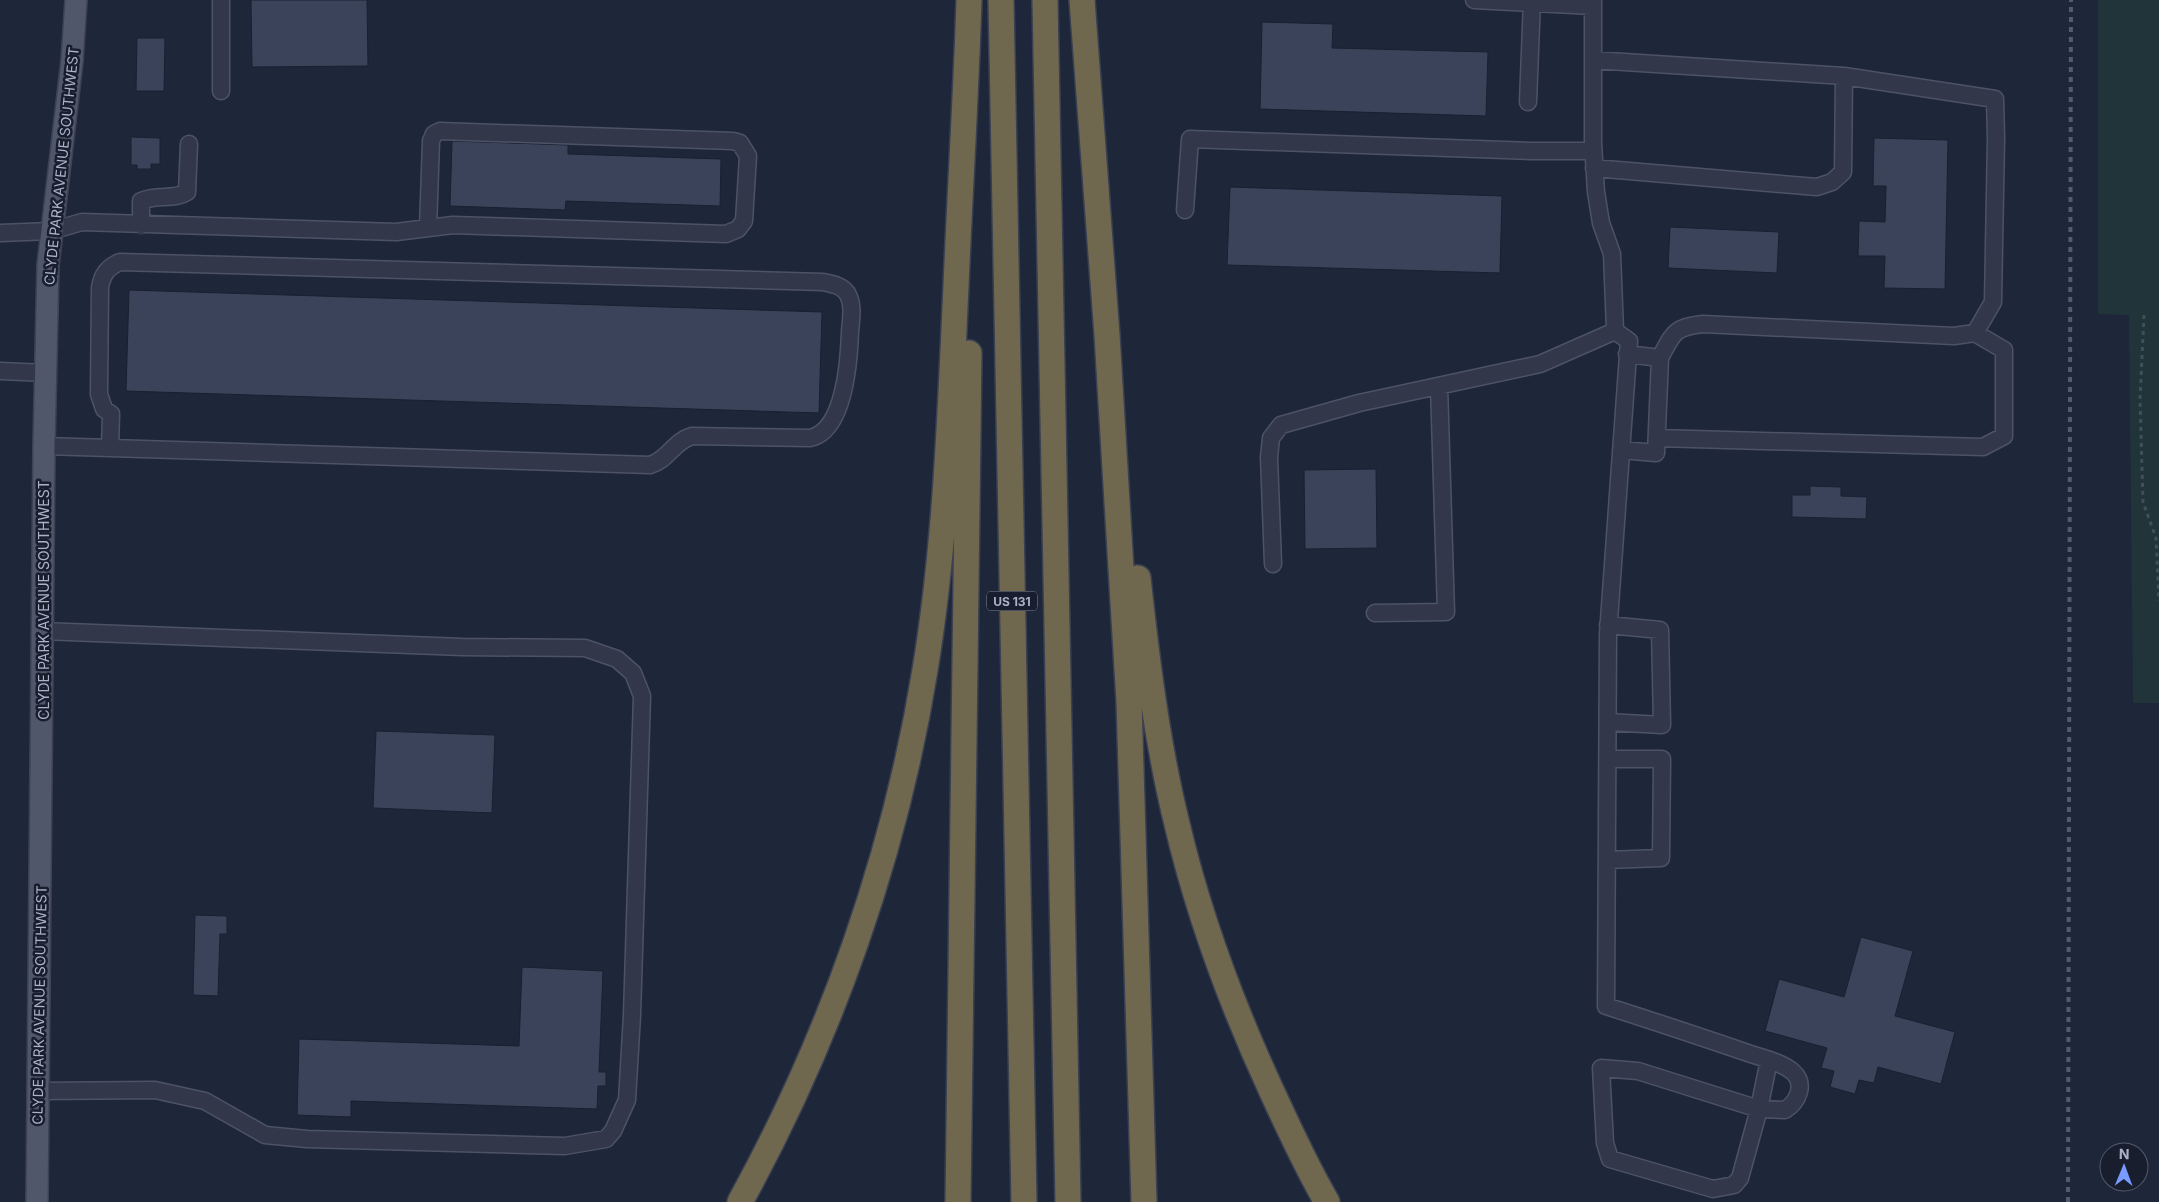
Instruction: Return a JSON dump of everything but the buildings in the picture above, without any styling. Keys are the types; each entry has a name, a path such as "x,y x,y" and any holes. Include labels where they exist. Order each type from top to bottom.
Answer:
{"highway":[{"path":"740,1202 785,1114 848,963 893,818 925,670 938,573 950,428 969,0"},
{"name":"US 131","path":"1001,0 1024,1202"},
{"name":"US 131","path":"1045,0 1068,1202"},
{"path":"1082,0 1107,335 1133,790 1144,1202"},
{"path":"958,1202 962,804 969,464 967,66"},
{"path":"1107,335 1148,662 1159,738 1177,824 1199,903 1251,1047 1292,1136 1327,1202"}],"main road":[{"name":"CLYDE PARK AVENUE SOUTHWEST","path":"37,1202 46,373 51,231 72,61 76,0"}],"street":[{"path":"221,0 221,91"},
{"path":"1474,0 1593,3 1594,168 1601,223 1612,254 1615,331"},
{"path":"1528,102 1532,1"},
{"path":"1593,60 1844,76 1995,98 1993,302 1975,332"},
{"path":"1594,168 1817,187 1832,182 1843,172 1844,76"},
{"path":"0,233 51,231 82,222 396,232 453,225 733,232 744,221 748,156 740,143 733,142 440,131 434,134 431,141 428,228"},
{"path":"1185,210 1190,139 1521,151 1593,151"},
{"path":"141,225 141,201 152,196 180,196 187,192 189,144"},
{"path":"44,446 650,465 663,460 680,441 692,436 810,438 823,432 839,406 849,358 850,300 841,287 823,282 120,262 112,265 104,273 100,288 99,394 104,409 111,414 110,448"},
{"path":"1621,450 1656,453 1660,358 1675,332 1684,326 1702,324 1954,336 1975,332 2004,350 2004,436 1983,447 1657,438"},
{"path":"1615,331 1628,341 1628,354 1608,625 1606,1006 1769,1060 1792,1070 1798,1077 1800,1088 1798,1100 1785,1110 1759,1109 1638,1072 1602,1068 1605,1143 1610,1159 1713,1189 1734,1185 1740,1178 1759,1109 1769,1060"},
{"path":"1273,564 1269,457 1271,438 1280,426 1359,403 1540,364 1615,331"},
{"path":"1628,354 1660,358"},
{"path":"0,371 46,373"},
{"path":"1375,613 1446,612 1439,386"},
{"path":"1608,625 1660,630 1662,725 1608,722"},
{"path":"38,1091 155,1090 206,1101 265,1135 282,1137 565,1146 606,1139 613,1131 627,1100 632,1015 642,696 633,673 617,659 585,648 462,648 42,631"},
{"path":"1607,860 1661,858 1662,759 1608,759"}],"path":[{"path":"2144,315 2140,399 2143,502 2156,538 2159,601"}],"shaded area":[{"path":"2098,0 2159,0 2159,703 2133,703 2129,315 2098,314"}],"railway":[{"path":"2068,1202 2071,0"}]}
